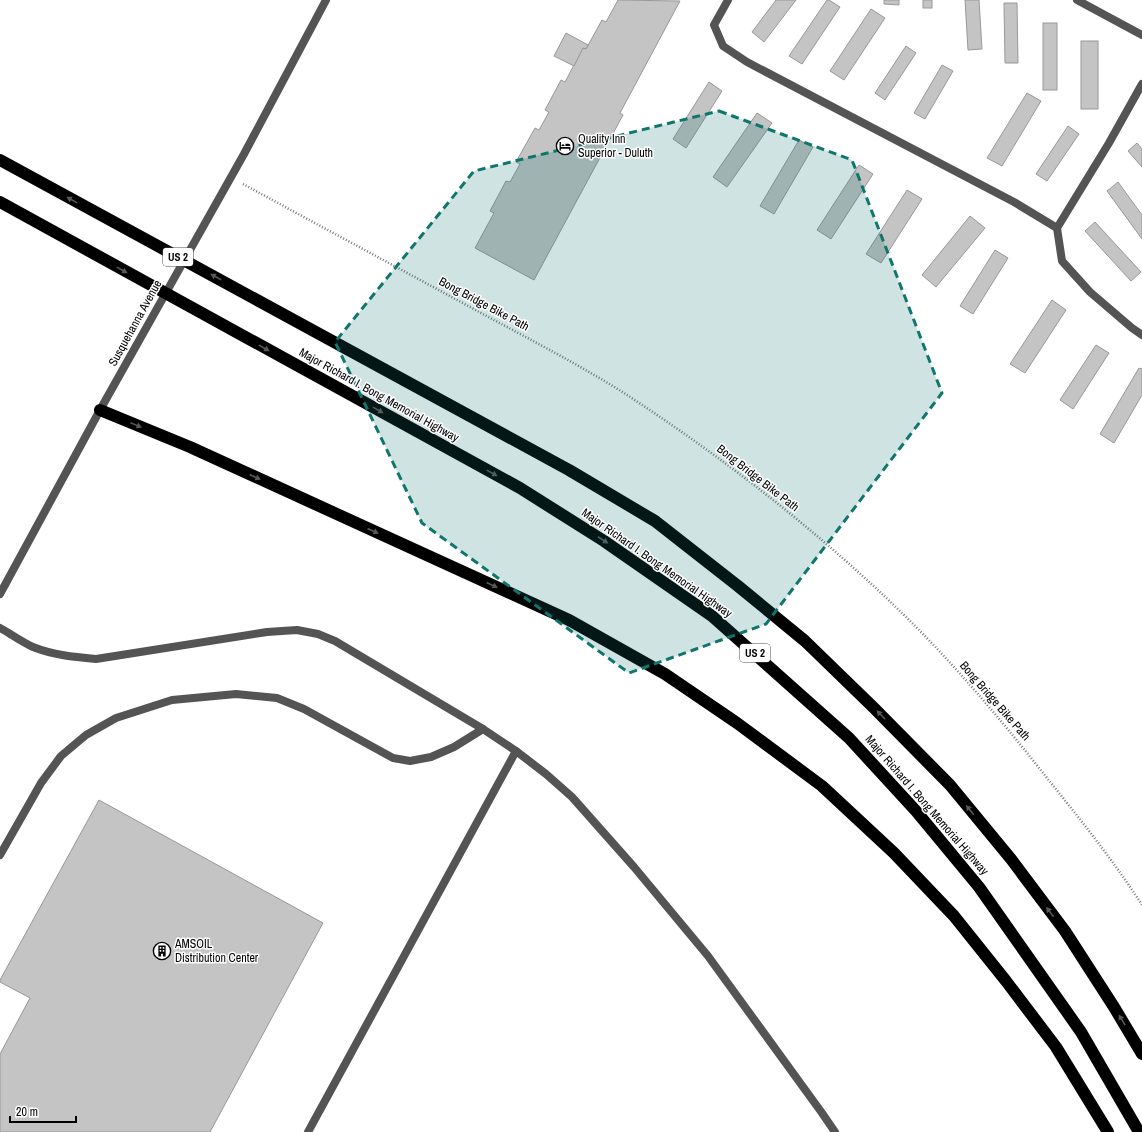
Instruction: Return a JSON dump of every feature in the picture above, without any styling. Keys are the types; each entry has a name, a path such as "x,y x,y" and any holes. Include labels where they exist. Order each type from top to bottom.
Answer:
{"highway":[{"name":"Major Richard I. Bong Memorial Highway","path":"0,160 569,470 656,521 805,641 874,708 955,791 1010,859 1065,931 1114,1007 1142,1054"},
{"name":"Major Richard I. Bong Memorial Highway","path":"0,202 520,488 604,541 712,616 849,738 916,811 979,887 1081,1032 1139,1132"},
{"path":"100,410 190,447 569,620 665,674 737,723 822,786 894,853 954,916 1056,1047 1108,1132"}],"street":[{"name":"Susquehanna Avenue","path":"0,594 100,410 244,154 326,0"},
{"path":"728,0 714,25 723,46 748,62 1014,202 1057,228"},
{"path":"1077,0 1142,35"},
{"path":"1142,84 1057,228 1062,261 1090,292 1142,335"},
{"path":"0,628 39,649 70,657 96,659 267,632 297,630 318,634 336,641 483,729 516,751 546,774 572,797 634,867 708,956 835,1132"},
{"path":"0,855 41,783 61,756 86,734 116,718 172,700 236,694 277,698 304,708 393,758 410,761 431,757 454,746 483,729"},
{"path":"308,1132 516,751"}],"path":[{"name":"Bong Bridge Bike Path","path":"258,192 606,382 666,421 758,488 828,545 876,588 906,616 955,667 1008,728 1070,805 1100,844 1142,905"}],"highlighted area":[{"path":"719,111 852,160 942,393 766,624 629,673 422,523 335,342 474,171"}],"building":[{"name":"Quality Inn Superior - Duluth","path":"618,0 680,1 620,113 623,115 534,280 475,248 494,213 490,211 506,181 510,182 520,164 516,162 535,128 539,130 549,112 545,110 561,80 565,82 583,48 586,49 602,20 606,22"},
{"path":"776,0 796,0 764,42 752,32"},
{"path":"827,0 840,7 802,64 789,56"},
{"path":"884,0 899,0 899,5 884,4"},
{"path":"923,0 932,0 932,8 923,8"},
{"path":"965,0 979,0 982,49 968,50"},
{"path":"1004,3 1017,3 1018,63 1005,63"},
{"path":"871,9 885,18 844,80 830,71"},
{"path":"1043,23 1057,23 1057,90 1043,90"},
{"path":"566,33 588,45 586,49 583,48 574,66 554,56"},
{"path":"1081,41 1098,41 1098,109 1081,109"},
{"path":"906,46 916,53 885,100 875,93"},
{"path":"942,65 953,71 925,119 914,113"},
{"path":"709,82 722,91 686,148 673,139"},
{"path":"1027,93 1041,101 1002,166 987,158"},
{"path":"757,113 772,123 727,187 713,177"},
{"path":"1068,126 1079,134 1047,181 1036,174"},
{"path":"799,140 813,147 774,214 760,206"},
{"path":"1137,143 1142,149 1142,167 1128,151"},
{"path":"859,165 873,174 831,239 817,230"},
{"path":"1118,182 1142,215 1142,239 1107,191"},
{"path":"907,190 922,199 881,263 866,254"},
{"path":"970,216 985,228 936,287 922,275"},
{"path":"1095,222 1141,272 1131,281 1085,231"},
{"path":"995,250 1008,258 973,314 960,306"},
{"path":"1052,300 1066,310 1025,373 1010,364"},
{"path":"1096,345 1109,353 1073,409 1060,400"},
{"path":"1139,368 1142,369 1142,395 1114,443 1100,434"},
{"name":"AMSOIL Distribution Center","path":"99,800 323,923 210,1132 0,1132 0,1054 30,998 0,982 0,980"}],"place":[{"name":"Quality Inn Superior - Duluth","path":"565,146"},
{"name":"AMSOIL Distribution Center","path":"162,951"}]}
